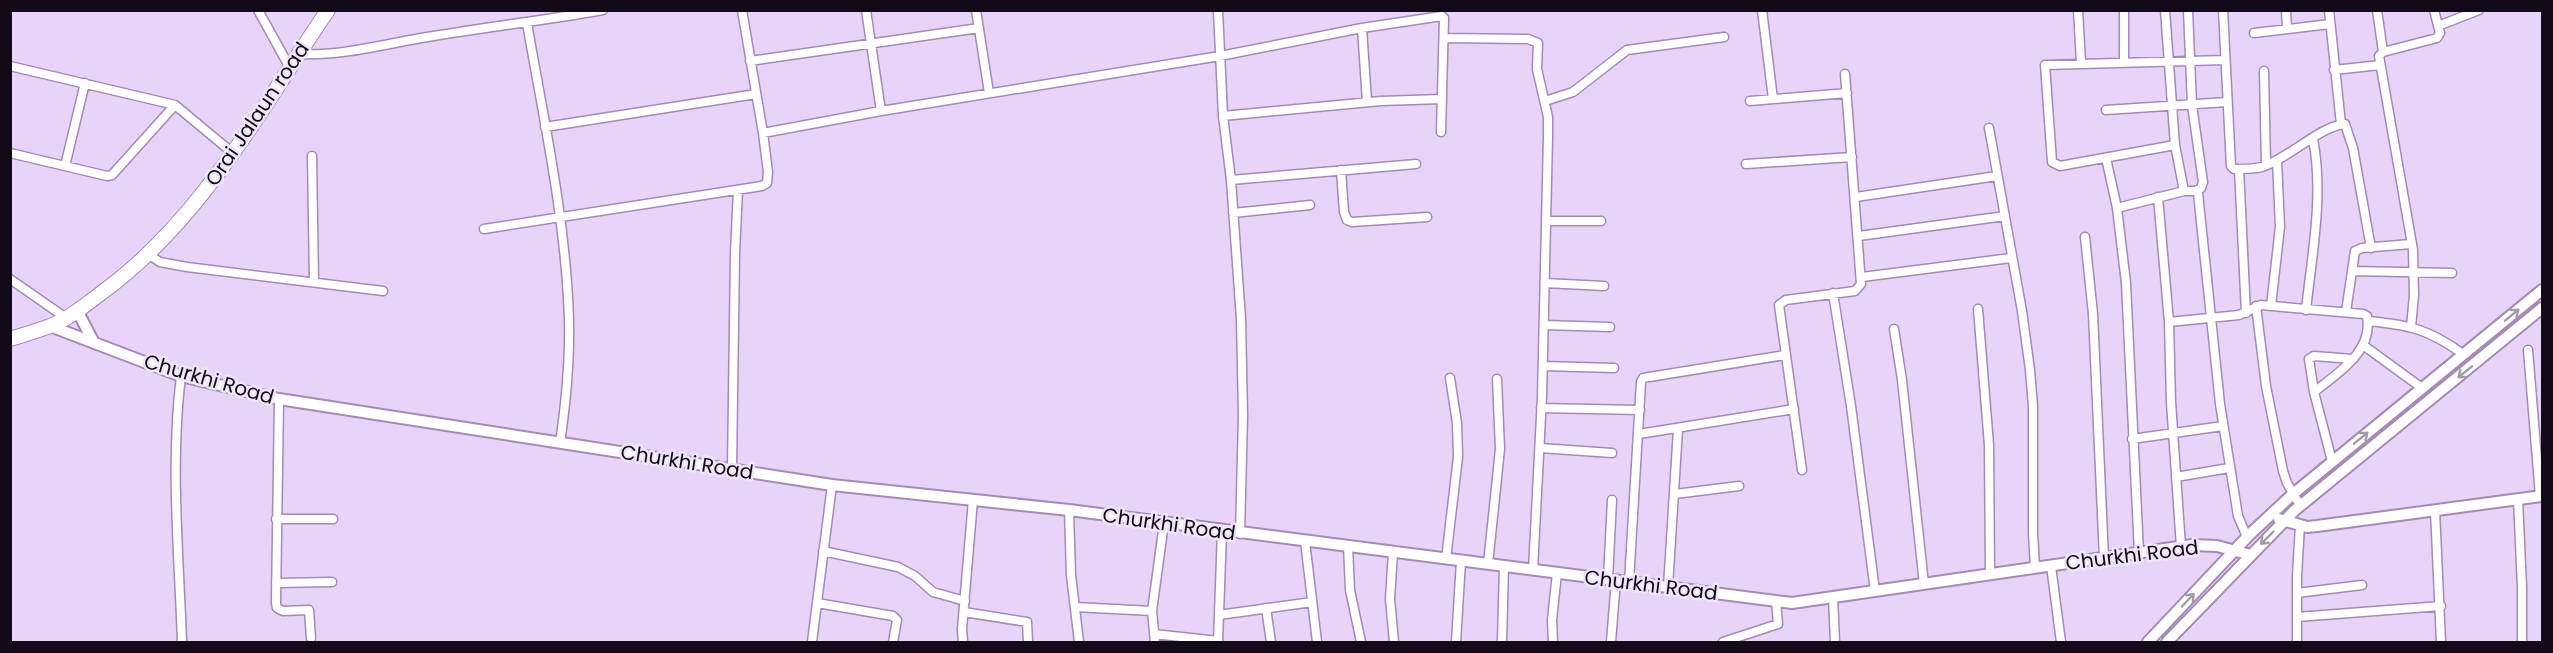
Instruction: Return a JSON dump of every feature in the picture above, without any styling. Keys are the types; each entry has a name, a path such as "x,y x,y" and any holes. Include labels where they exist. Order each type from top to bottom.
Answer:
{"main road":[{"name":"Orai Jalaun road","path":"10,339 50,326 72,314 149,255 234,154 328,10"}],"street":[{"path":"258,10 290,68"},
{"path":"298,54 355,51 603,10"},
{"path":"484,229 738,190 767,183 768,172 763,133 742,10"},
{"path":"866,10 881,111"},
{"path":"976,10 989,93"},
{"path":"1218,10 1223,116 1231,180 1240,319 1243,416 1240,534"},
{"path":"1762,10 1773,99"},
{"path":"2078,10 2081,63"},
{"path":"2124,10 2124,62"},
{"path":"2165,10 2175,145 2184,191"},
{"path":"2116,208 2201,188 2203,182 2192,105 2188,10"},
{"path":"2223,10 2229,163 2239,168 2266,165 2341,124 2347,126 2372,248"},
{"path":"2286,10 2287,29"},
{"path":"2329,10 2341,124"},
{"path":"2377,10 2383,52"},
{"path":"2411,327 2414,272 2412,244 2379,56 2383,52 2437,38 2439,33 2434,10"},
{"path":"2438,26 2479,10"},
{"path":"763,133 1442,16 1444,18 1444,38 1442,132"},
{"path":"527,23 545,127 567,284 568,364 560,442"},
{"path":"2254,33 2330,24"},
{"path":"750,61 979,28"},
{"path":"1362,28 1367,102"},
{"path":"1545,101 1573,92 1628,50 1724,37"},
{"path":"1444,38 1534,40 1538,43 1537,69 1548,117 1543,366 1533,570"},
{"path":"2175,145 2060,166 2052,162 2043,68 2048,63 2225,60"},
{"path":"2334,70 2380,65"},
{"path":"11,66 175,105 234,154"},
{"path":"2264,71 2266,165"},
{"path":"1802,470 1778,312 1782,301 1860,288 1862,278 1845,74"},
{"path":"64,166 85,83"},
{"path":"1750,101 1846,93"},
{"path":"545,127 756,94"},
{"path":"1223,116 1367,102 1442,99"},
{"path":"2106,110 2227,102"},
{"path":"10,153 107,176 112,175 175,105"},
{"path":"1989,128 2027,343 2033,406 2035,568"},
{"path":"2306,309 2318,177 2313,139"},
{"path":"312,156 314,282"},
{"path":"1746,164 1852,157"},
{"path":"2106,158 2116,208 2126,283 2139,553"},
{"path":"2271,306 2280,227 2277,161"},
{"path":"1231,180 1416,164"},
{"path":"2239,168 2246,313"},
{"path":"1341,170 1344,212 1347,220 1352,222 1427,218"},
{"path":"1856,197 1998,176"},
{"path":"732,469 738,190"},
{"path":"2196,190 2199,198 2210,319 2229,468 2238,516 2247,537"},
{"path":"2158,197 2169,322 2169,362 2181,546"},
{"path":"1233,213 1310,205"},
{"path":"1859,236 2005,216"},
{"path":"1546,221 1601,221"},
{"path":"2085,237 2093,314 2104,558"},
{"path":"2346,312 2355,251 2412,244"},
{"path":"149,255 160,262 187,267 383,291"},
{"path":"1862,278 2011,258"},
{"path":"2352,271 2452,273"},
{"path":"10,279 72,314 94,343"},
{"path":"1545,283 1604,286"},
{"path":"2148,642 2235,549 2293,494 2542,290"},
{"path":"1833,294 1851,406 1875,591"},
{"path":"2256,306 2266,386 2283,471 2300,505"},
{"path":"2169,322 2246,313 2256,306 2346,312 2367,316 2368,334 2364,345 2352,359 2314,392"},
{"path":"2167,642 2300,505 2542,308"},
{"path":"1978,309 1989,445 1990,575"},
{"path":"2368,321 2411,327 2441,338 2463,354"},
{"path":"1544,325 1610,327"},
{"name":"Churkhi Road","path":"50,326 181,376 279,399 832,485 1069,510 1240,534 1792,603 2181,546 2205,545 2235,549 2251,555"},
{"path":"1894,329 1903,390 1924,584"},
{"path":"2364,345 2422,388"},
{"path":"2271,514 2284,521 2317,526 2541,496 2528,350"},
{"path":"1629,582 1643,378 1785,355"},
{"path":"2332,461 2309,364 2311,356 2352,359"},
{"path":"1543,366 1614,368"},
{"path":"181,376 177,411 176,477 182,642"},
{"path":"1446,559 1458,457 1450,378"},
{"path":"1488,564 1500,449 1497,379"},
{"path":"279,399 276,603 279,610 309,610 311,638"},
{"path":"1541,408 1640,410"},
{"path":"1639,434 1794,410"},
{"path":"2132,439 2223,426"},
{"path":"1668,587 1678,429"},
{"path":"1540,448 1612,453"},
{"path":"2176,477 2229,468"},
{"path":"812,642 832,485"},
{"path":"1675,494 1739,486"},
{"path":"2518,499 2523,587 2522,642"},
{"path":"963,642 963,612 973,500"},
{"path":"1611,500 1611,642"},
{"path":"1069,510 1070,553 1080,642"},
{"path":"2435,510 2441,642"},
{"path":"276,519 333,519"},
{"path":"1164,523 1152,611 1154,638 1218,642 1222,531"},
{"path":"2297,642 2300,525"},
{"path":"1305,541 1317,642"},
{"path":"1348,546 1350,590 1361,642"},
{"path":"824,551 898,567 915,576 933,592 965,601"},
{"path":"1393,552 1390,599 1394,642"},
{"path":"1456,642 1461,561"},
{"path":"1502,642 1504,566"},
{"path":"2051,566 2061,642"},
{"path":"1553,642 1552,620 1557,573"},
{"path":"276,583 332,582"},
{"path":"2297,593 2362,585"},
{"path":"1833,597 1834,642"},
{"path":"1723,642 1778,624 1776,601"},
{"path":"1219,615 1312,602"},
{"path":"817,603 893,616 897,620 893,642"},
{"path":"2297,617 2441,606"},
{"path":"1075,608 1152,611"},
{"path":"1266,608 1271,642"},
{"path":"963,612 1027,622 1028,642"}]}
